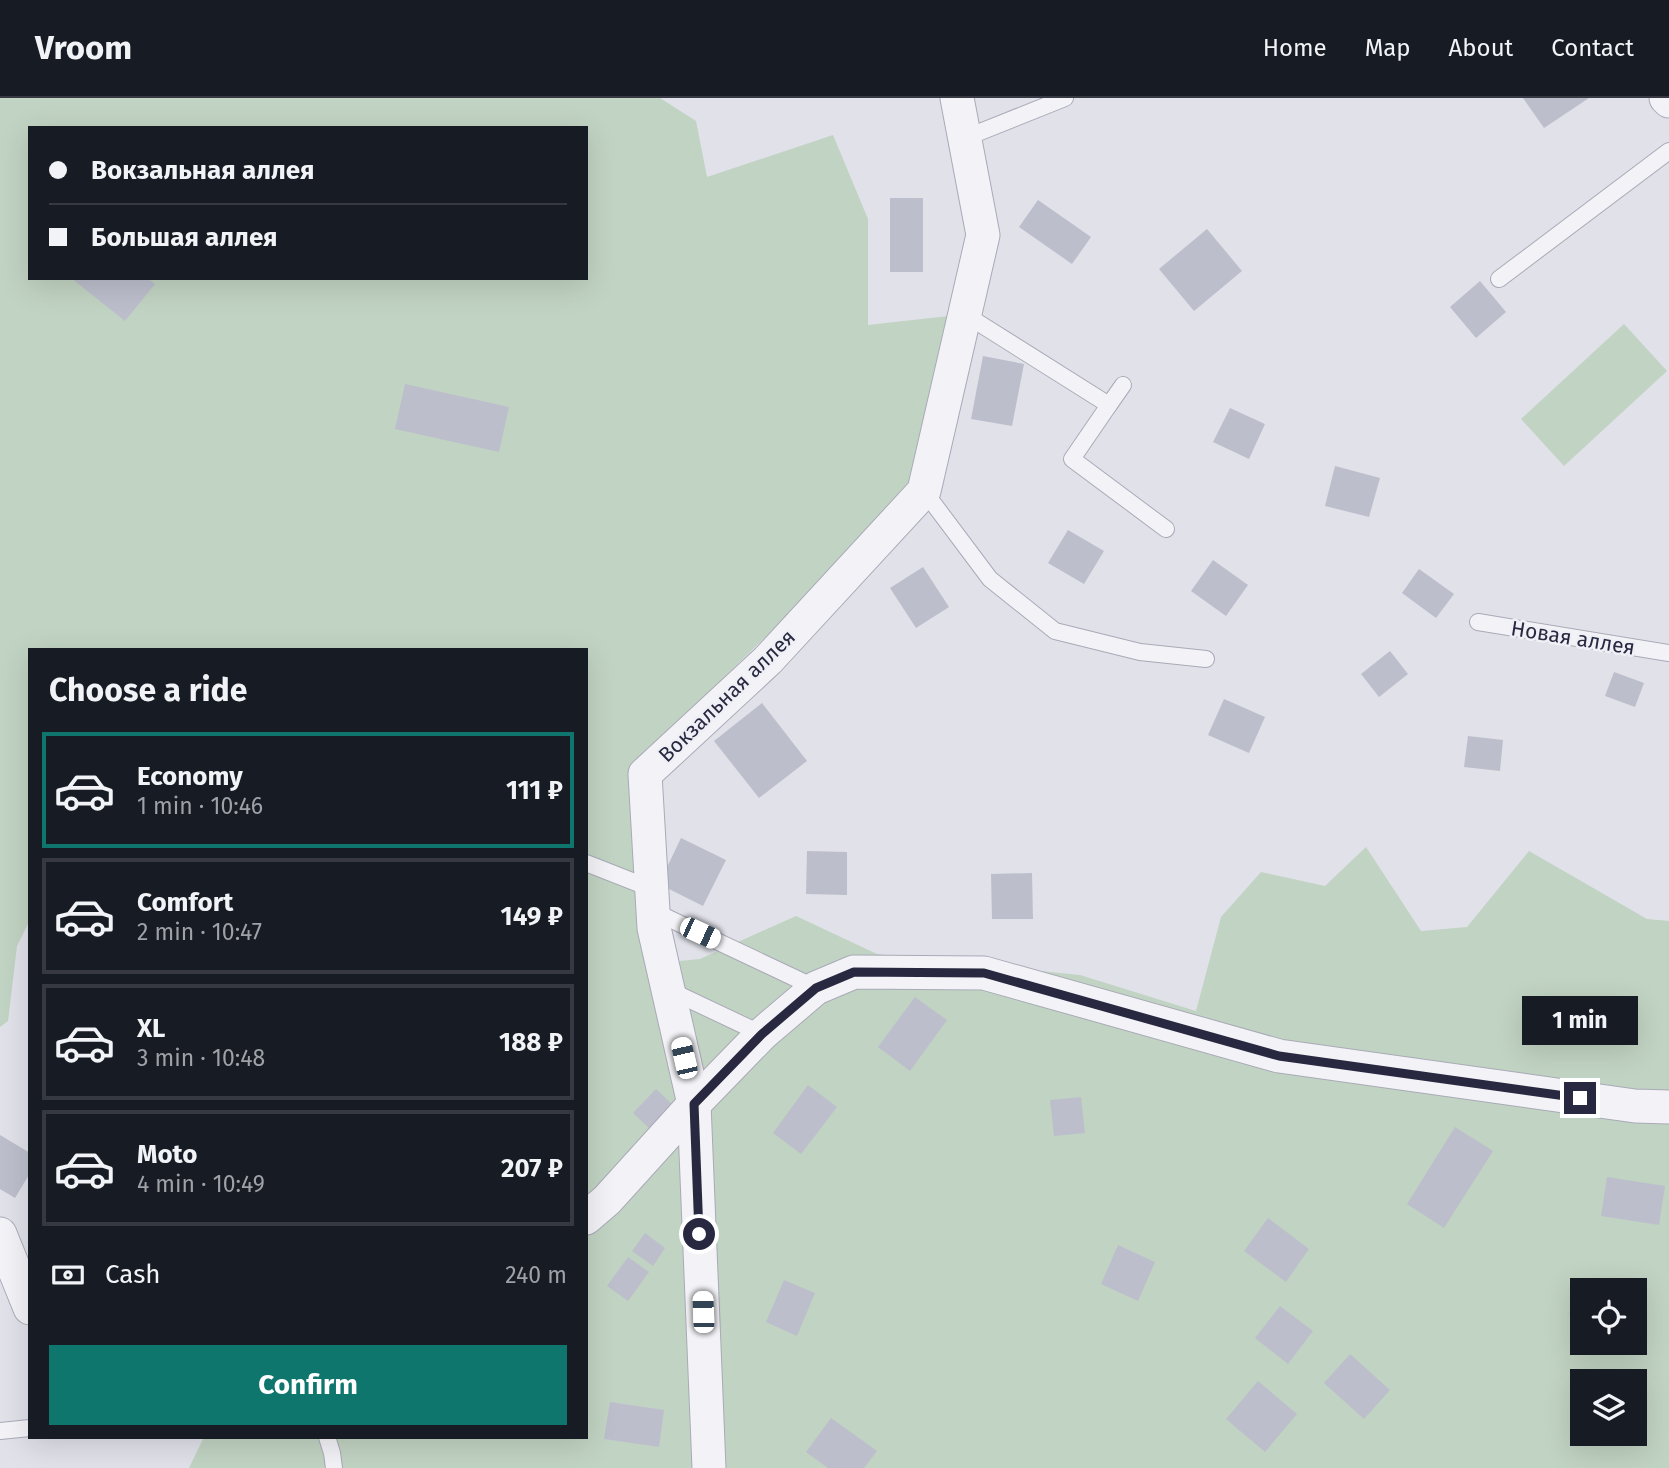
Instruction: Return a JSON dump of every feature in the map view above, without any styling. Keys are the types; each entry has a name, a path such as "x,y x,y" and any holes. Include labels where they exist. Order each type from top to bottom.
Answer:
{"street":[{"name":"Вокзальная аллея","path":"709,1468 694,1104 654,928 645,774 768,660 925,491 983,235 960,141 957,98"},
{"path":"588,1216 607,1200 762,1034 816,988 854,972 984,973 1279,1056 1635,1106 1669,1107"},
{"path":"0,1234 28,1303"}],"lane":[{"path":"960,141 1065,98"},
{"path":"1499,279 1669,151"},
{"path":"966,315 1109,405"},
{"path":"1123,385 1072,459 1166,529"},
{"path":"925,491 990,579 1055,631 1140,652 1206,659"},
{"name":"Новая аллея","path":"1478,622 1669,653"},
{"path":"588,864 642,885 653,902 816,988"},
{"path":"668,990 762,1034"},
{"path":"0,1431 28,1428"},
{"path":"328,1439 334,1468"}],"green space":[{"path":"0,98 660,98 696,121 707,177 833,135 868,219 868,325 949,316 910,496 631,768 650,964 700,959 796,916 877,954 1080,975 1196,1011 1221,917 1261,872 1325,886 1366,847 1421,931 1467,927 1529,851 1647,919 1669,921 1669,1468 189,1468 203,1439 588,1439 588,648 28,648 28,924 17,946 8,1021 0,1027"},
{"path":"1624,324 1667,371 1564,466 1521,419"}],"building":[{"path":"1523,98 1589,98 1544,128"},
{"path":"890,198 923,198 923,272 890,272"},
{"path":"1038,200 1091,237 1072,264 1019,227"},
{"path":"1207,229 1242,271 1194,311 1159,269"},
{"path":"74,280 150,280 155,284 125,321"},
{"path":"1480,281 1506,312 1476,338 1450,307"},
{"path":"983,356 1024,364 1012,426 971,419"},
{"path":"405,384 509,407 499,452 395,429"},
{"path":"1230,408 1265,424 1249,459 1213,442"},
{"path":"1335,466 1380,478 1369,517 1325,506"},
{"path":"1068,530 1104,551 1084,584 1048,563"},
{"path":"1213,560 1248,585 1226,616 1191,591"},
{"path":"923,567 949,607 916,628 890,588"},
{"path":"1419,569 1454,594 1436,618 1402,593"},
{"path":"1390,651 1408,674 1379,697 1361,674"},
{"path":"1614,672 1644,683 1635,707 1605,696"},
{"path":"1224,699 1265,717 1249,753 1208,735"},
{"path":"762,703 807,761 759,798 714,741"},
{"path":"1468,736 1503,740 1500,771 1464,767"},
{"path":"681,838 726,860 703,906 659,884"},
{"path":"807,851 847,852 847,895 806,894"},
{"path":"1032,873 1033,919 992,919 991,874"},
{"path":"915,997 947,1020 910,1071 878,1047"},
{"path":"808,1085 837,1107 801,1154 773,1133"},
{"path":"656,1089 674,1106 651,1130 633,1113"},
{"path":"1081,1097 1085,1133 1054,1136 1050,1100"},
{"path":"1455,1127 1493,1151 1444,1228 1407,1204"},
{"path":"0,1135 28,1152 28,1176 15,1198 0,1189"},
{"path":"1607,1177 1665,1186 1659,1225 1601,1216"},
{"path":"1268,1218 1309,1249 1286,1282 1244,1251"},
{"path":"645,1233 665,1248 653,1266 632,1251"},
{"path":"1118,1245 1155,1262 1138,1301 1101,1284"},
{"path":"628,1257 649,1272 628,1301 607,1286"},
{"path":"784,1280 815,1293 797,1336 766,1322"},
{"path":"1280,1306 1313,1331 1288,1364 1255,1338"},
{"path":"1350,1354 1390,1390 1364,1419 1324,1383"},
{"path":"1258,1381 1297,1414 1265,1452 1226,1419"},
{"path":"610,1402 664,1410 659,1447 604,1439"},
{"path":"831,1418 877,1451 864,1468 828,1468 806,1452"}],"route":[{"path":"699,1234 694,1104 762,1034 816,988 854,972 984,973 1279,1056 1580,1098"}]}
